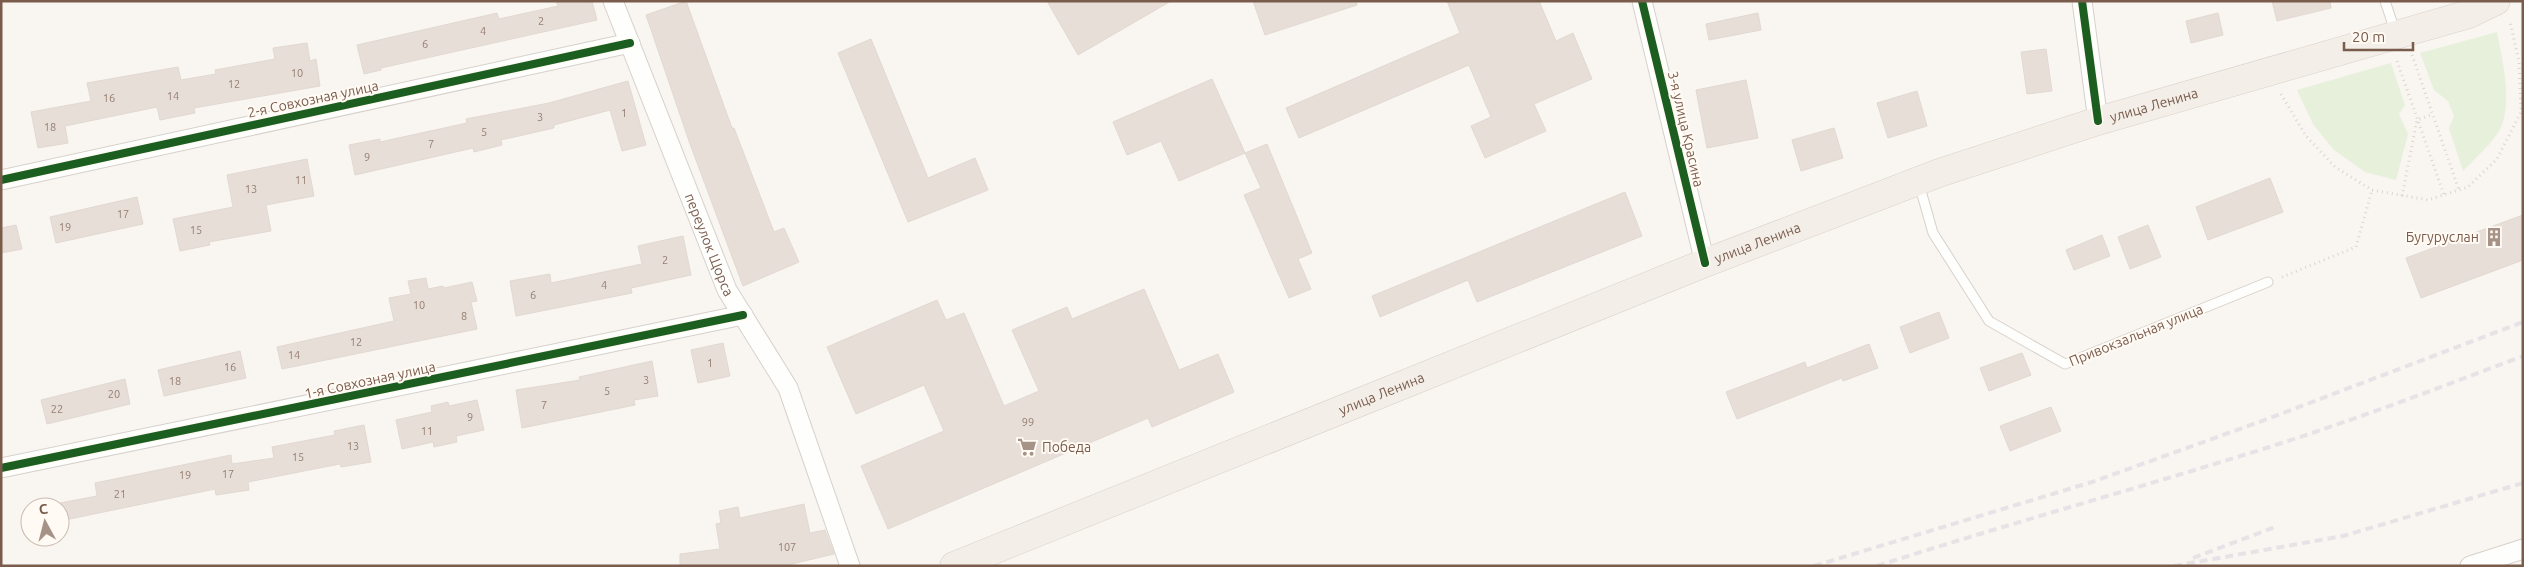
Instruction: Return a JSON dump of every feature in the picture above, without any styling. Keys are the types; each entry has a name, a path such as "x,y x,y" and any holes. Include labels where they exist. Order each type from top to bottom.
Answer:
{"main road":[{"name":"улица Ленина","path":"954,566 1705,263 1918,181 2098,121 2469,14 2503,11"}],"street":[{"name":"переулок Щорса","path":"613,1 727,290 788,388 850,566"},
{"name":"3-я улица Красина","path":"1642,1 1705,263"},
{"path":"2082,1 2098,121"},
{"name":"2-я Совхозная улица","path":"1,180 630,43"},
{"name":"1-я Совхозная улица","path":"1,468 743,315"},
{"path":"2470,566 2523,548"}],"lane":[{"path":"2385,1 2396,36"},
{"name":"Привокзальная улица","path":"1918,181 1933,233 1989,321 2065,364 2268,282"}],"path":[{"path":"2268,72 2306,136 2335,168 2372,190 2428,200 2468,187 2497,159 2522,113 2519,62 2503,11"},
{"path":"2396,36 2433,114 2460,190"},
{"path":"2396,36 2417,120 2444,195"},
{"path":"2417,120 2433,114"},
{"path":"2402,196 2417,120"},
{"path":"2268,282 2356,247 2372,190"}],"green space":[{"path":"2497,32 2506,82 2506,108 2499,131 2463,171 2449,128 2454,116 2448,101 2434,90 2420,53"},
{"path":"2391,63 2405,105 2399,114 2408,134 2396,180 2365,172 2334,150 2313,124 2297,90"}],"building":[{"path":"556,1 592,1 597,20 381,68 381,70 364,74 357,45 497,13 499,19 558,6"},
{"path":"686,1 732,128 734,128 774,232 784,228 799,262 743,286 690,144 646,15"},
{"path":"1047,1 1171,1 1078,55"},
{"path":"1253,1 1356,1 1357,5 1265,35"},
{"path":"1447,1 1539,1 1556,41 1573,33 1592,79 1534,104 1546,131 1485,158 1471,126 1491,117 1469,65 1299,138 1286,108 1460,33"},
{"path":"2272,1 2330,1 2331,8 2277,21"},
{"path":"1758,13 1761,30 1709,40 1706,24"},
{"path":"2218,13 2223,35 2191,43 2186,21"},
{"path":"871,39 928,178 975,158 988,190 908,222 838,53"},
{"path":"307,43 310,61 316,59 320,86 194,108 195,113 160,120 157,107 65,126 68,143 38,148 31,112 91,101 87,83 178,67 181,80 216,74 215,70 275,59 273,48"},
{"path":"2046,49 2052,91 2027,94 2021,52"},
{"path":"1212,79 1245,153 1179,181 1161,141 1127,155 1113,122"},
{"path":"1746,80 1758,138 1707,148 1696,90"},
{"path":"628,81 646,145 622,151 610,110 554,125 554,128 501,140 502,145 474,152 473,148 355,175 349,145 380,139 380,142 467,123 466,119 549,103"},
{"path":"1917,91 1927,126 1888,138 1877,103"},
{"path":"1834,128 1843,158 1801,171 1792,140"},
{"path":"1267,144 1312,253 1298,259 1311,289 1289,298 1244,195 1261,188 1245,153"},
{"path":"307,159 314,196 266,205 271,231 209,242 210,245 180,251 173,219 233,207 227,175"},
{"path":"2270,178 2283,212 2208,240 2196,207"},
{"path":"1625,192 1642,236 1477,302 1468,280 1380,317 1372,296"},
{"path":"137,197 143,224 56,243 50,217"},
{"name":"Бугуруслан","path":"2523,215 2523,260 2421,298 2406,258"},
{"path":"16,225 22,249 1,253 1,228"},
{"path":"2148,225 2161,257 2130,269 2118,237"},
{"path":"2102,235 2110,256 2074,270 2066,250"},
{"path":"683,236 691,275 631,288 632,293 516,316 510,281 550,274 551,283 642,264 638,246"},
{"path":"426,278 428,289 443,286 444,288 472,282 477,301 471,302 477,329 282,369 277,347 394,321 389,298 411,294 408,281"},
{"path":"1144,289 1179,370 1218,354 1234,392 1152,427 1148,418 888,529 861,466 944,431 924,385 856,414 827,347 937,300 946,320 964,313 1004,406 1039,391 1012,330 1067,307 1072,319"},
{"path":"1939,312 1949,338 1910,353 1900,327"},
{"path":"723,343 730,376 698,383 691,350"},
{"path":"1869,344 1878,368 1843,381 1842,378 1737,419 1726,392 1805,362 1807,368"},
{"path":"240,351 246,378 164,396 158,370"},
{"path":"2022,353 2031,375 1989,391 1980,368"},
{"path":"652,361 658,396 634,400 635,405 522,428 516,390 580,380 579,377"},
{"path":"125,379 130,404 47,424 41,400"},
{"path":"477,400 484,430 456,436 457,442 434,447 433,442 402,449 396,420 432,412 431,406 448,402 449,406"},
{"path":"2051,407 2061,431 2010,451 2000,426"},
{"path":"364,425 371,462 341,467 340,464 248,482 249,490 216,495 215,489 70,519 70,501 97,496 95,483 231,455 232,464 274,458 272,447 335,435 334,431"},
{"path":"804,504 810,533 825,530 834,554 783,566 680,566 680,554 720,549 716,524 721,523 719,511 738,507 740,518"}],"railway":[{"path":"1814,566 2092,482 2262,421 2523,322"},
{"path":"1877,566 2293,439 2392,405 2523,356"},
{"path":"2174,566 2343,536 2523,483"},
{"path":"2193,558 2275,527"}],"cycle path":[{"path":"1642,1 1705,263"},
{"path":"2082,1 2098,121"},
{"path":"1,180 630,43"},
{"path":"1,468 743,315"}],"place":[{"name":"Бугуруслан","path":"2494,237"},
{"name":"Победа","path":"1027,447"}]}
